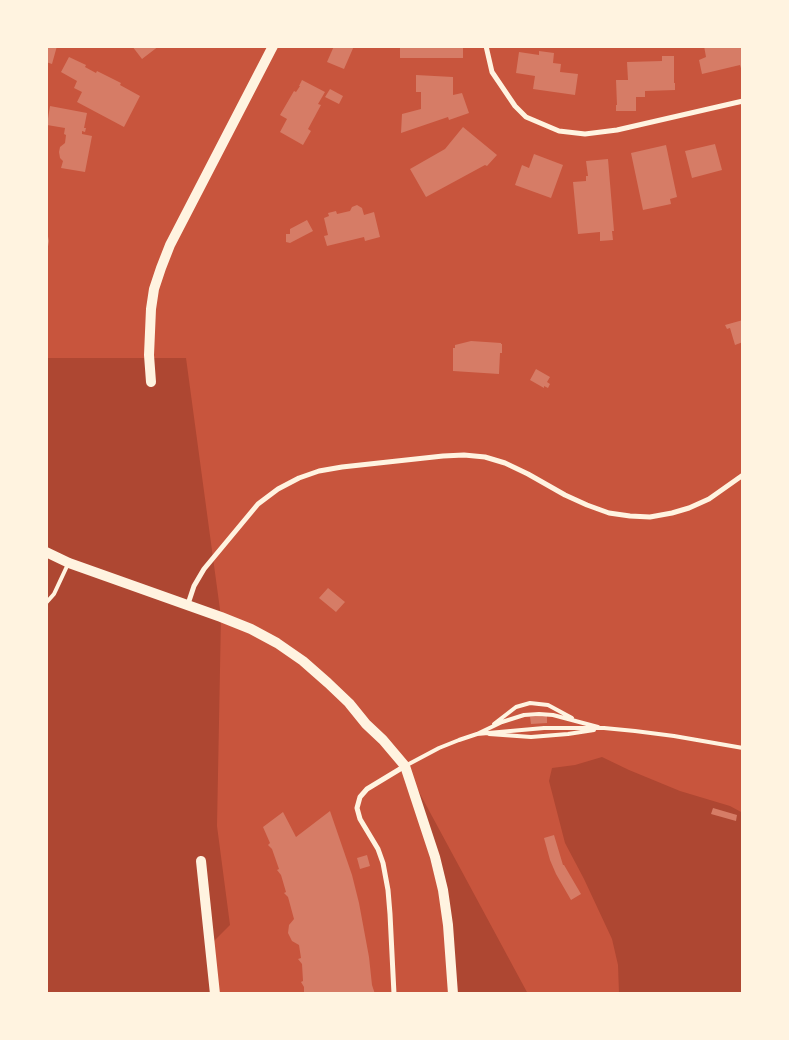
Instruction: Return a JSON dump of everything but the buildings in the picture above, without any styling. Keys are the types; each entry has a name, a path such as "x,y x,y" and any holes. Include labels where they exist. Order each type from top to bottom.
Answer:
{"main road":[{"path":"151,382 149,355 151,309 154,288 161,268 170,246 273,46"},
{"path":"46,552 68,563 188,604 251,629 277,643 328,683 383,740 405,766 430,840 443,890 448,925 453,994"},
{"path":"202,861 215,994"}],"street":[{"path":"486,46 492,72 515,106 526,117 559,131 585,134 617,130 743,101"},
{"path":"188,604 194,586 204,569 258,504 278,489 299,478 319,471 464,455 505,463 566,495 602,511 650,517 689,508 709,499 743,475"},
{"path":"394,994 388,890 383,863 378,849 360,818 357,808 360,797 367,789 405,766"}],"lane":[{"path":"46,603 54,594 68,563"},
{"path":"486,729 516,707 530,703 548,705 576,721"},
{"path":"405,766 439,748 524,715 553,715 604,728"},
{"path":"477,734 544,728 604,728 674,736 743,748"},
{"path":"477,734 531,736 568,734 604,728"}],"shaded area":[{"path":"46,358 186,358 221,617 217,826 230,925 210,945 215,994 46,994"},
{"path":"602,757 680,791 730,806 743,813 742,994 619,994 618,965 612,939 565,843 549,781 552,768 575,765"},
{"path":"405,766 528,994 453,994 448,925"}]}
